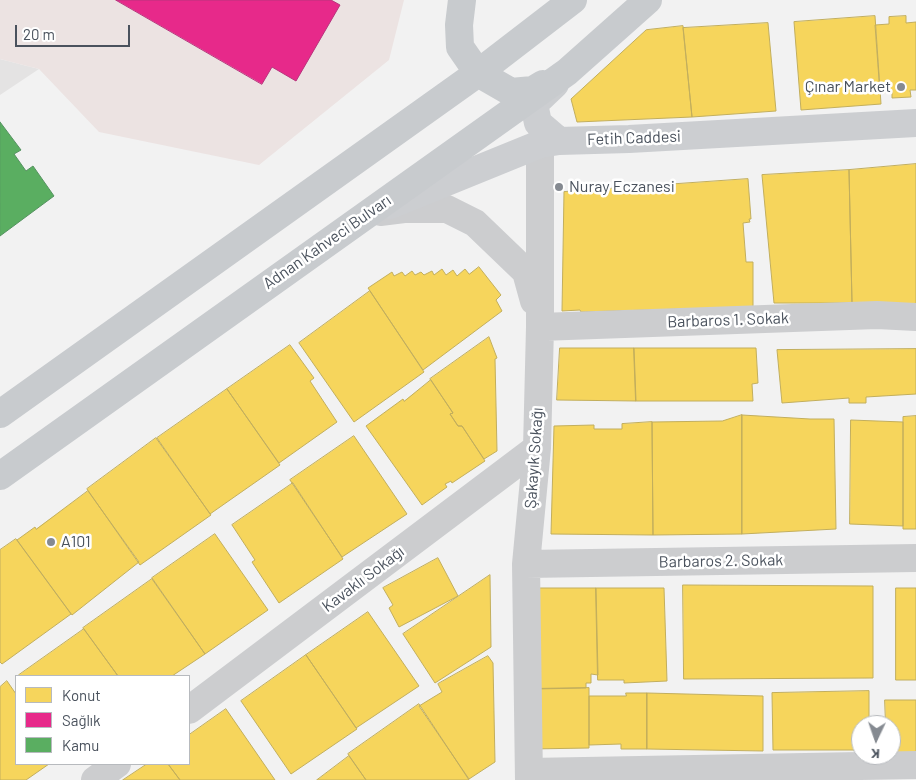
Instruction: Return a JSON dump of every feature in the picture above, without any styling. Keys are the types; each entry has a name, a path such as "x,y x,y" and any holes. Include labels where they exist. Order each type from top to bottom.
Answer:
{"main road":[{"path":"462,0 459,25 460,47 478,74 511,92 533,90 567,72"},
{"path":"0,414 478,74 573,0"},
{"name":"Adnan Kahveci Bulvarı","path":"0,476 365,214 567,72 648,0"}],"street":[{"path":"550,142 538,123 534,104 567,72"},
{"name":"Fetih Caddesi","path":"365,214 550,142 916,123"},
{"name":"Şakayık Sokağı","path":"525,777 526,564 537,448 540,327 550,142"},
{"path":"365,214 404,209 447,209 475,223 526,272 540,327"},
{"name":"Barbaros 1. Sokak","path":"540,327 877,315 916,317"},
{"name":"Kavaklı Sokağı","path":"190,709 537,448"},
{"name":"Barbaros 2. Sokak","path":"526,564 916,558"},
{"path":"95,780 116,765"},
{"path":"525,777 916,765"}],"shaded area":[{"path":"0,0 404,0 389,60 259,165 99,132 39,69 0,59"},
{"path":"0,59 39,69 0,95"}],"building: Konut":[{"path":"875,16 881,104 801,110 794,22"},
{"path":"906,16 906,23 916,22 916,90 910,90 911,97 892,98 892,92 880,93 875,25 889,24 889,17"},
{"path":"768,23 776,111 692,117 683,28"},
{"path":"683,26 692,117 577,122 571,99 646,30"},
{"path":"916,164 916,307 852,303 849,170"},
{"path":"849,170 852,303 774,303 762,175"},
{"path":"748,179 751,219 749,219 750,222 743,223 746,262 753,262 753,307 562,311 564,192"},
{"path":"479,267 501,295 496,300 502,311 423,370 368,288 392,272 394,276 402,272 405,276 412,271 415,275 421,272 424,275 432,271 434,275 442,269 446,275 453,270 457,276 465,269 469,274"},
{"path":"370,291 424,372 354,422 299,343"},
{"path":"489,337 497,358 495,359 497,451 484,459 462,426 458,426 450,414 453,413 430,379"},
{"path":"290,345 314,378 310,381 337,422 279,463 227,389"},
{"path":"560,348 634,348 636,401 557,400"},
{"path":"634,348 756,348 758,383 752,384 753,401 636,401"},
{"path":"916,349 916,394 866,397 866,403 849,403 849,398 782,403 777,350"},
{"path":"431,380 453,413 450,414 458,426 462,426 485,461 452,483 451,481 445,484 447,487 422,505 366,426 403,399 404,401"},
{"path":"227,389 280,465 210,514 157,438"},
{"path":"742,415 834,419 836,529 742,534"},
{"path":"742,415 742,534 653,535 652,422 722,421"},
{"path":"916,416 916,529 903,529 903,417"},
{"path":"851,420 903,422 903,526 850,524"},
{"path":"652,422 653,535 551,534 554,426 594,425 594,429 622,429 622,424"},
{"path":"354,436 407,514 342,557 290,480"},
{"path":"156,438 211,515 140,565 87,489"},
{"path":"293,483 343,559 279,603 252,562 255,560 232,525"},
{"path":"88,491 139,562 72,615 17,540 35,527 36,529"},
{"path":"215,534 268,610 205,654 152,578"},
{"path":"16,539 71,614 2,664 0,662 0,550"},
{"path":"438,558 458,596 399,627 389,608 393,605 383,588"},
{"path":"490,575 491,647 435,683 403,634"},
{"path":"152,579 205,654 174,675 117,675 83,628"},
{"path":"683,585 873,586 873,678 684,679"},
{"path":"531,588 596,588 598,675 591,674 591,683 586,683 586,688 534,689"},
{"path":"596,588 664,588 667,681 624,683 624,680 598,680"},
{"path":"896,588 916,588 916,680 896,680"},
{"path":"368,612 419,686 356,728 306,655"},
{"path":"84,629 117,675 19,675"},
{"path":"306,655 357,729 291,774 241,701"},
{"path":"488,656 493,663 495,762 469,779 419,706 442,692 438,684"},
{"path":"7,681 15,693 15,765 48,765 26,780 0,780 0,687"},
{"path":"589,688 589,748 530,749 530,689"},
{"path":"869,691 869,715 851,715 851,750 773,750 772,693"},
{"path":"626,693 647,693 647,749 621,749 621,744 589,745 589,696 626,696"},
{"path":"647,693 763,696 763,751 647,749"},
{"path":"885,700 916,700 916,753 901,753 901,715 886,715"},
{"path":"419,704 469,780 366,780 348,754"},
{"path":"226,709 275,780 180,780 169,765 190,765 190,734"},
{"path":"349,756 366,780 317,780"},
{"path":"146,765 169,765 180,780 123,780"}],"building: Sağlık":[{"path":"116,0 331,0 340,5 296,81 272,67 262,84"}],"building: Kamu":[{"path":"0,122 21,150 14,154 26,171 33,166 54,196 0,236"}],"place":[{"name":"Çınar Market","path":"901,87"},
{"name":"Nuray Eczanesi","path":"559,187"},
{"name":"A101","path":"51,542"}]}
